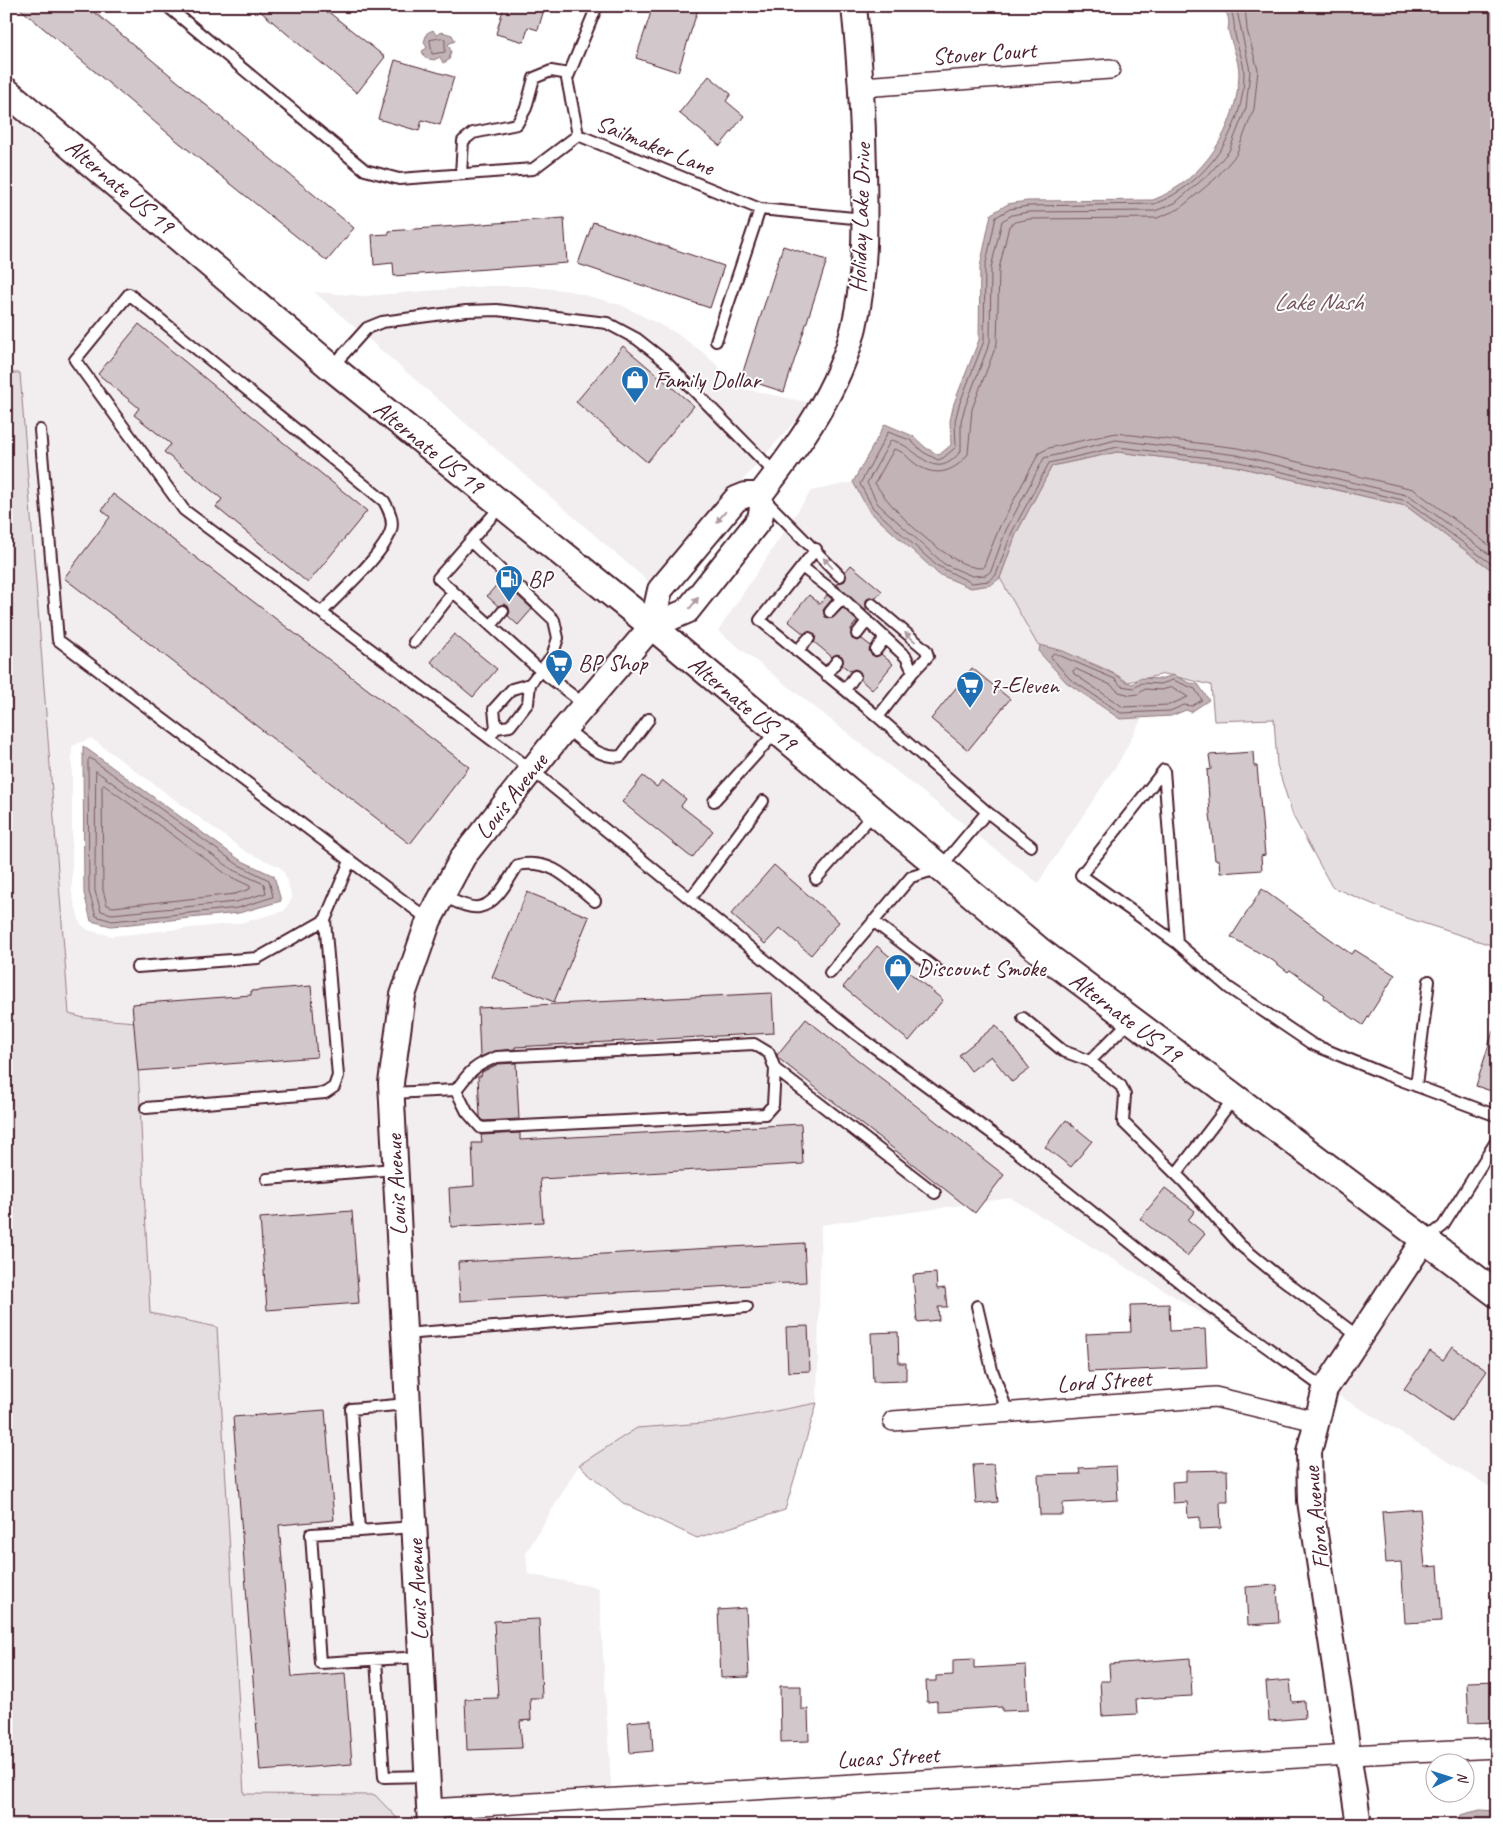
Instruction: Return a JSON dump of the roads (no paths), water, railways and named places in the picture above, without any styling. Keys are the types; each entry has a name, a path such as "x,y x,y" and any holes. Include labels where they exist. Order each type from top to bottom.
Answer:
{"main road":[{"name":"Alternate US 19","path":"6,91 332,367 652,626 1041,952 1423,1241 1497,1294"}],"street":[{"name":"Holiday Lake Drive","path":"760,495 814,420 838,371 850,337 860,286 865,219 862,88 854,6"},
{"name":"Stover Court","path":"862,88 1110,69"},
{"path":"746,495 760,495 762,508 760,519 688,611 652,626 660,590 736,499 746,495"},
{"name":"Louis Avenue","path":"430,1817 391,1093 403,995 429,920 463,857 565,728 652,626"},
{"name":"Flora Avenue","path":"1359,1825 1310,1501 1309,1452 1325,1389 1423,1241"},
{"name":"Lord Street","path":"892,1422 1215,1398 1316,1421"},
{"name":"Lucas Street","path":"430,1817 1349,1755 1497,1748"}],"lane":[{"name":"Sailmaker Lane","path":"167,6 365,170 399,179 533,169 578,135 760,209 865,219"},
{"path":"578,135 567,79 597,6"},
{"path":"461,174 463,141 473,133 517,124 526,108 534,78 551,71 569,74"},
{"path":"716,341 760,209"},
{"path":"322,612 385,544 392,529 391,513 384,501 129,294 74,360 184,510 532,770 856,1034 1016,1151 1208,1304 1283,1361 1325,1389"},
{"path":"332,367 367,328 382,322 466,311 497,310 607,323 637,339 665,361 776,475"},
{"path":"40,430 58,640 429,920"},
{"path":"760,495 816,549 840,576"},
{"path":"502,506 438,578 541,671 585,706"},
{"path":"470,541 518,591 554,620 558,638 552,656 530,684 528,703 510,726 496,728"},
{"path":"816,549 760,620 878,717 987,812 1030,846"},
{"path":"802,567 842,598 906,657 913,672"},
{"path":"414,642 454,592"},
{"path":"830,612 842,598"},
{"path":"872,604 926,650 928,656 878,717"},
{"path":"491,626 502,611"},
{"path":"857,634 867,621"},
{"path":"797,651 808,638"},
{"path":"876,650 885,638"},
{"path":"826,675 837,661"},
{"path":"845,690 855,676"},
{"path":"489,738 496,728 494,710 512,689 530,684"},
{"path":"565,728 601,755 613,758 621,756 649,720"},
{"path":"714,801 777,731"},
{"path":"1177,943 1164,770 1081,875 1177,943 1229,988 1312,1044 1497,1116"},
{"path":"691,898 763,801"},
{"path":"830,973 911,877 940,868 987,812"},
{"path":"816,879 874,813"},
{"path":"146,1108 325,1093 334,1087 338,1076 325,920 350,861"},
{"path":"442,896 469,906 479,907 488,903 498,893 518,865 533,862 552,867 595,901"},
{"path":"137,967 258,958 325,920"},
{"path":"873,921 939,971"},
{"path":"1416,1086 1429,980"},
{"path":"1023,1018 1063,1051 1090,1062 1121,1086 1126,1094 1123,1122 1129,1130 1176,1174 1240,1245 1359,1337"},
{"path":"1090,1062 1131,1020"},
{"path":"754,1044 769,1053 775,1069 773,1105 765,1114 481,1128 467,1112 456,1090 469,1072 478,1064 497,1057 754,1044"},
{"path":"775,1069 935,1193"},
{"path":"391,1093 456,1090"},
{"path":"1176,1174 1234,1098"},
{"path":"1423,1241 1443,1226 1497,1140"},
{"path":"267,1179 395,1169"},
{"path":"977,1306 992,1370 1008,1413"},
{"path":"404,1334 747,1307"},
{"path":"359,1531 351,1410 408,1404"},
{"path":"414,1528 311,1534 320,1664 421,1657"},
{"path":"376,1660 384,1777 427,1776"}],"water":[{"name":"Lake Nash","path":"1222,6 1497,6 1497,574 1406,506 1234,466 1117,452 1052,466 1016,534 1000,578 991,585 971,588 938,574 869,511 853,482 885,424 913,436 926,448 939,455 951,445 950,421 954,403 979,340 980,267 991,214 1008,204 1027,201 1153,200 1171,191 1202,166 1224,132 1232,114 1237,94 1239,69 1228,29 1228,17"},
{"path":"433,30 436,35 442,32 452,35 455,41 448,44 451,51 449,60 443,63 440,57 434,60 425,58 422,51 427,48 424,42 427,33"},
{"path":"1040,645 1063,651 1133,684 1139,678 1161,679 1173,675 1190,683 1198,684 1209,700 1191,712 1186,710 1171,716 1120,719 1066,682 1039,652"},
{"path":"83,746 240,860 274,876 281,901 239,913 111,926 91,921 84,893"},
{"path":"1480,1810 1497,1811 1497,1825 1454,1825 1460,1815"}],"place":[{"name":"Family Dollar","path":"635,404"},
{"name":"BP","path":"509,603"},
{"name":"BP Shop","path":"559,687"},
{"name":"7-Eleven","path":"970,709"},
{"name":"Discount Smoke","path":"898,992"}]}
